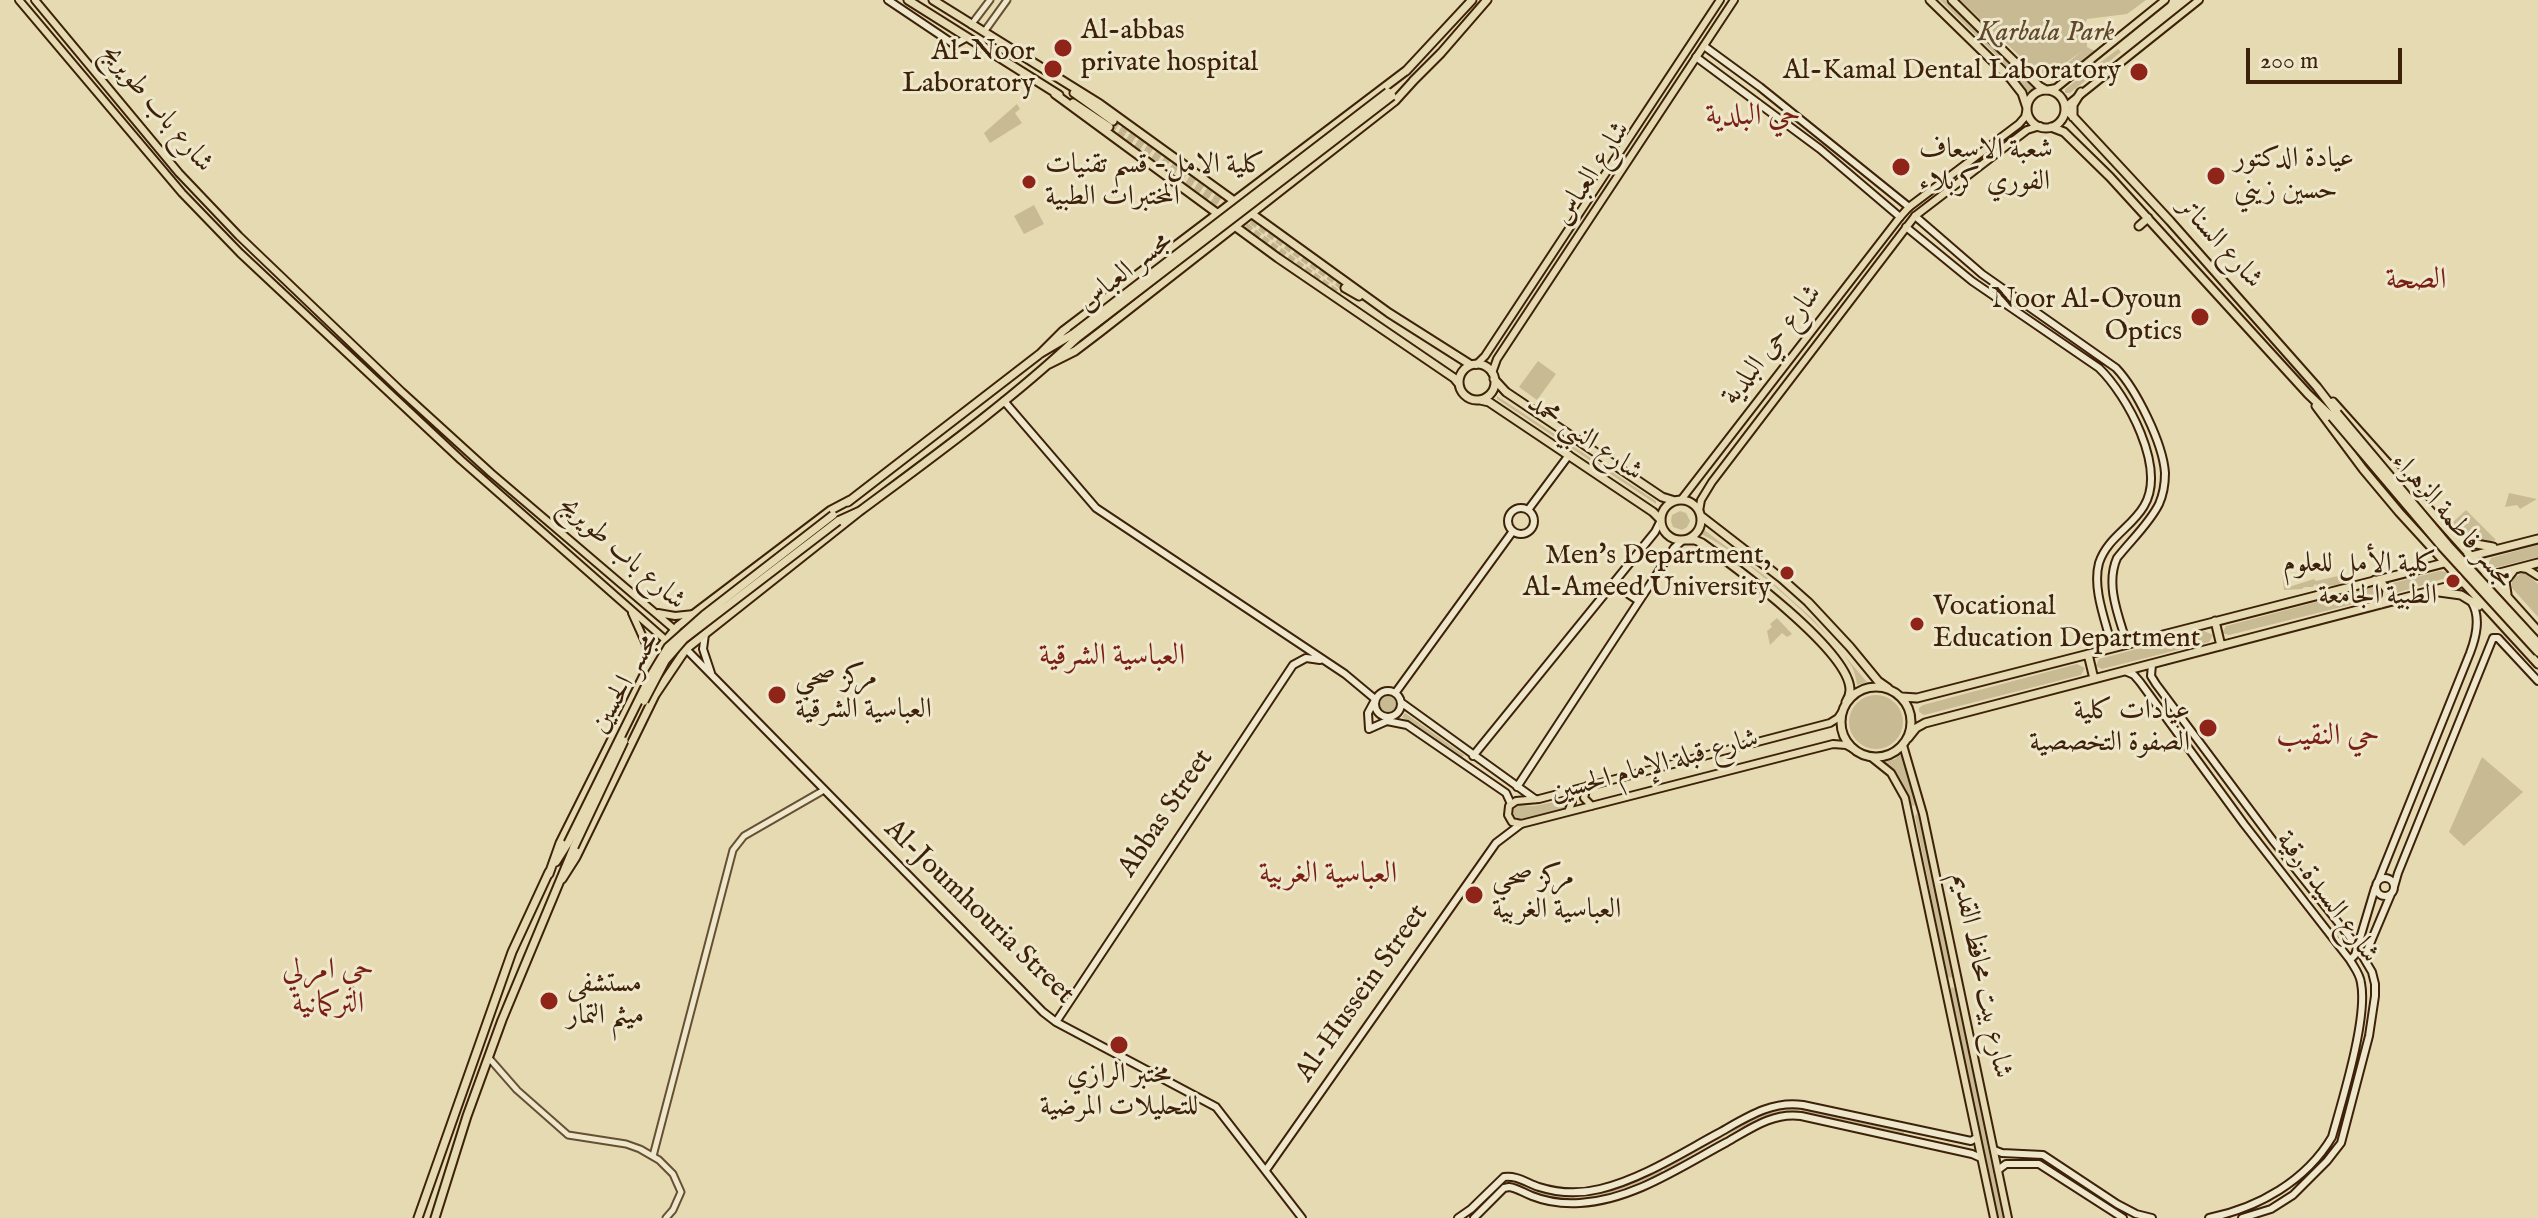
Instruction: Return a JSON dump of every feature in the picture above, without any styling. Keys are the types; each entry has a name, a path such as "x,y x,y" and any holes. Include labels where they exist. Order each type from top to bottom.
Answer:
{"highway":[{"path":"908,0 1055,94 1111,124 1064,83"},
{"path":"933,0 1100,104 1413,329 1474,365 1483,366 1493,376 1492,392 1480,400 1467,397 1454,378 1234,227 1055,94"},
{"path":"1390,94 1407,70 1472,0"},
{"path":"1049,364 1075,351 1395,101 1487,0"},
{"path":"1930,0 2011,79 2024,97 2032,121 2040,126 2054,127 2061,120 2065,107 2061,96 2043,88 1952,0"},
{"path":"418,1218 521,929 549,874 560,843 649,665 674,629 831,510 850,500 1041,353 1063,331 1407,70"},
{"path":"1390,94 1415,79"},
{"path":"2027,108 2031,97 2043,88"},
{"path":"2076,122 2072,115 2073,107 2081,92"},
{"name":"مجسر العباس","path":"1075,336 1390,94"},
{"name":"شارع السناتر","path":"2065,107 2317,387 2334,415"},
{"name":"شارع السناتر","path":"2054,127 2064,132 2110,177 2308,394 2334,415"},
{"path":"2110,177 2119,177 2120,168"},
{"path":"2123,191 2124,182 2133,183"},
{"path":"1221,190 1236,195 1248,191"},
{"path":"1201,226 1206,215 1202,204"},
{"path":"1262,205 1260,213 1265,222"},
{"path":"2139,226 2148,218"},
{"path":"1217,240 1231,235 1253,240"},
{"path":"1379,326 1343,292 1389,313"},
{"path":"2220,313 2228,306"},
{"path":"1391,334 1398,330 1400,320"},
{"path":"1401,342 1404,333 1413,329"},
{"path":"1041,353 1075,336"},
{"path":"435,1218 509,1001 562,879 581,848 663,680 686,649 1004,401 1049,364 1075,336"},
{"path":"1459,384 1461,374 1474,365"},
{"name":"شارع النبي محمد","path":"1493,376 1506,392 1662,497 1678,500"},
{"path":"2317,387 2353,422 2538,631"},
{"path":"2308,394 2354,458 2420,536 2538,664"},
{"name":"شارع النبي محمد","path":"1480,400 1489,402 1569,455 1661,520"},
{"name":"مجسر فاطمة الزهراء","path":"2334,415 2538,643"},
{"name":"مجسر فاطمة الزهراء","path":"2334,415 2443,548 2538,652"},
{"path":"835,518 850,500"},
{"path":"1906,742 1911,730 1911,712 1902,697 1878,681 1808,602 1693,504 1678,500 1664,508 1661,520 1665,533 1677,540 1702,543 1766,591 1826,649 1846,678 1850,691 1842,712 1842,733 1855,750 1871,757 1889,755 1906,742 1916,728 1925,723 2538,563"},
{"path":"835,518 860,511"},
{"path":"1683,540 1697,532 1700,513"},
{"name":"مجسر الحسين","path":"571,845 650,677 668,647 704,615 835,518"},
{"path":"2420,536 2428,540 2437,536 2441,528 2439,519"},
{"path":"2439,519 2467,541 2487,547 2507,547"},
{"path":"1902,697 1917,698 2538,539"},
{"path":"2418,569 2429,560 2428,545"},
{"path":"2512,603 2506,593 2505,581 2507,575 2518,569"},
{"path":"2373,580 2381,582 2387,590 2386,598 2380,605"},
{"path":"2429,592 2452,593 2470,600 2493,616"},
{"path":"2493,616 2489,607 2494,599 2504,597 2512,603"},
{"path":"2215,621 2221,646"},
{"path":"2088,654 2094,679"},
{"path":"1846,702 1852,695 1869,687 1888,688"},
{"path":"549,874 571,845"},
{"path":"562,879 571,845"},
{"path":"495,997 502,1005 509,1001"},
{"path":"490,1014 499,1015 502,1020"},
{"path":"423,1204 423,1210 428,1214 438,1208"}],"main road":[{"name":"شارع باب طويريج","path":"19,0 182,193 223,236 432,433 665,640 678,650 686,649 674,629 439,426 200,196 35,0"},
{"path":"888,0 952,43 966,38"},
{"name":"شارع العباس","path":"1474,365 1485,356 1720,0"},
{"name":"شارع العباس","path":"1493,376 1497,359 1734,0"},
{"path":"2043,88 2056,88 2165,0"},
{"path":"2065,107 2199,0"},
{"path":"1704,46 1909,207 2020,123 2027,108"},
{"path":"1696,57 1820,149 1900,217"},
{"path":"97,92 104,91 107,86"},
{"path":"110,108 112,101 118,100"},
{"path":"2040,126 2029,129 1915,216 1982,274 2109,362 2130,385 2141,406 2158,444 2165,477 2156,509 2113,567 2113,594 2127,644"},
{"path":"1961,167 1962,172 1969,175"},
{"path":"1953,173 1958,175 1960,182"},
{"name":"شارع حي البلدية","path":"1678,500 1702,474 1909,207"},
{"name":"شارع حي البلدية","path":"1700,513 1701,500 1712,482 1915,216"},
{"path":"1906,227 1972,281 2099,368 2115,383 2126,403 2148,454 2152,476 2145,505 2108,546 2099,564 2099,595 2112,647"},
{"path":"1004,401 1096,508 1367,690 1375,700 1377,711 1387,717 1397,713 1402,703"},
{"path":"432,433 439,426"},
{"path":"445,444 446,439 452,437"},
{"path":"1528,510 1569,455"},
{"path":"1702,474 1712,482"},
{"path":"1517,509 1528,510 1534,519 1531,529 1523,534 1513,531 1509,525 1511,514 1517,509"},
{"path":"1473,756 1657,529 1661,520"},
{"path":"1396,692 1513,531"},
{"path":"1517,787 1677,543 1683,540"},
{"path":"2518,569 2527,569 2538,576"},
{"path":"1613,584 1639,601"},
{"path":"2350,960 2355,955 2375,888 2473,644 2477,617 2470,600"},
{"path":"631,610 646,644 649,665"},
{"path":"652,611 675,616 694,614"},
{"path":"706,633 703,649 713,677"},
{"path":"2364,958 2495,636 2538,681"},
{"path":"2473,644 2481,651 2487,650"},
{"name":"Al-Joumhouria Street","path":"686,649 995,964 1056,1022 1216,1107 1302,1218"},
{"name":"Abbas Street","path":"1056,1022 1293,665 1306,658 1331,664"},
{"path":"2468,658 2477,660 2481,665"},
{"name":"شارع السيدة رقية","path":"2152,664 2151,676 2156,684 2254,816 2356,945 2372,972 2375,996 2369,1036 2341,1143 2298,1190 2271,1209 2242,1218"},
{"name":"شارع السيدة رقية","path":"2125,671 2140,682 2244,824 2350,960 2360,978 2362,994 2353,1059 2332,1137 2287,1185 2235,1211 2209,1218"},
{"path":"1396,692 1384,691 1375,700 1368,715 1369,729 1387,721 1407,725 1506,793 1511,804"},
{"path":"1396,692 1402,703 1517,787 1539,799"},
{"path":"1521,824 1515,824 1509,818 1508,809 1518,800 1539,799 1830,723 1842,712"},
{"name":"شارع بيت محافظ القديم","path":"1906,742 2008,1218"},
{"name":"شارع قبلة الإمام الحسين","path":"1496,843 1521,824 1830,744 1843,744 1855,750"},
{"name":"شارع بيت محافظ القديم","path":"1871,757 1895,778 1907,807 1994,1218"},
{"path":"1587,786 1584,798 1593,806"},
{"path":"1564,792 1572,799 1568,812"},
{"path":"1907,807 1914,808 1920,803"},
{"path":"1909,817 1915,812 1923,814"},
{"path":"2244,824 2254,816"},
{"name":"Al-Hussein Street","path":"1266,1170 1496,843"},
{"path":"2385,868 2398,873"},
{"path":"2379,879 2389,879 2392,890"},
{"path":"2375,888 2383,896 2392,890"},
{"path":"2304,903 2316,895"},
{"path":"2373,900 2379,898 2385,905"},
{"path":"2346,933 2357,932 2364,925"},
{"path":"1942,979 1950,981 1956,976"},
{"path":"1945,991 1951,987 1959,990"},
{"path":"2362,994 2375,996"},
{"path":"1458,1218 1506,1176 1560,1192 1600,1189 1639,1175 1753,1114 1777,1105 1803,1105 1971,1141 1976,1138"},
{"path":"1474,1218 1504,1188 1509,1187 1562,1203 1592,1202 1614,1197 1656,1180 1760,1124 1782,1116 1801,1116 1981,1158"},
{"path":"1908,1140 1911,1128"},
{"path":"1994,1150 2043,1155 2117,1204 2152,1218"},
{"path":"1998,1170 2006,1164 2039,1164 2123,1218"},
{"path":"2268,1197 2271,1209"}],"street":[{"path":"971,25 990,0"},
{"path":"983,33 1007,0"},
{"path":"653,1156 733,850 744,836 824,790"},
{"path":"488,1058 517,1090 568,1135 626,1144 653,1156 673,1174 681,1192 666,1218"}],"green space":[{"path":"1940,0 1945,0 2033,88 2029,93 2001,60"},
{"name":"Karbala Park","path":"1960,0 2146,0 2127,14 2087,19 2082,32 2087,47 2095,51 2094,54 2054,81 2051,77 2082,51 2049,75 2041,76"},
{"path":"2118,49 2121,52 2070,93 2065,93 2065,89"},
{"path":"1017,104 1020,109 1015,113 1022,123 990,143 984,133"},
{"path":"1034,205 1044,224 1024,234 1014,216"},
{"path":"1538,361 1556,374 1537,400 1519,387"},
{"path":"1497,396 1656,501 1656,504 1497,399"},
{"path":"2509,493 2537,499 2520,509 2517,505 2505,507"},
{"path":"2466,510 2496,540 2472,538 2451,524"},
{"path":"1680,511 1686,513 1690,521 1682,530 1673,527 1671,521 1672,515"},
{"path":"1703,529 1765,576 1813,619 1829,638 1760,574 1701,534"},
{"path":"2538,545 2538,557 2494,568 2488,564 2491,558"},
{"path":"2447,572 2446,578 2393,594 2389,584"},
{"path":"2524,572 2538,584 2538,617 2512,588 2512,579"},
{"path":"2282,573 2285,573 2289,587 2314,579 2344,578 2339,584 2325,585 2321,589 2315,584 2313,587 2284,590"},
{"path":"2373,587 2381,591 2378,598 2229,635 2222,633 2226,626"},
{"path":"1777,618 1792,634 1787,637 1782,633 1770,645 1767,631"},
{"path":"2204,631 2213,635 2209,642 2102,669 2096,666 2099,659"},
{"path":"1843,654 1867,682 1857,685 1853,669"},
{"path":"2077,664 2085,668 2081,675 1924,715 1919,712 1923,705"},
{"path":"1388,694 1395,697 1398,704 1395,711 1388,714 1381,711 1378,704 1381,697"},
{"path":"1876,695 1895,703 1903,722 1895,741 1876,749 1857,741 1849,722 1857,703"},
{"path":"1405,713 1464,755 1462,758 1402,717"},
{"path":"1901,754 1916,802 1914,806 1909,805 1897,776 1885,762"},
{"path":"2482,757 2523,792 2464,846 2449,832"},
{"path":"1564,800 1566,805 1563,809 1520,819 1513,815 1518,805 1534,806"},
{"path":"1918,813 1953,975 1951,978 1947,976 1915,816"},
{"path":"1952,987 1956,989 2005,1218 1998,1218 1950,991"},
{"path":"1782,1108 1800,1108 1799,1112 1784,1113 1749,1124 1665,1171 1663,1168 1755,1117"},
{"path":"1801,1108 1904,1131 1904,1135 1801,1112"},
{"path":"1661,1168 1663,1172 1599,1196 1567,1199 1532,1192 1533,1189 1568,1195 1599,1192"}],"tunnel":[{"path":"1113,121 1233,208"},
{"path":"1109,127 1227,212"},
{"path":"1243,215 1345,288"},
{"path":"1237,220 1340,295"}],"place":[{"name":"Al-abbas private hospital","path":"1063,48"},
{"name":"Al-Noor Laboratory","path":"1053,69"},
{"name":"Al-Kamal Dental Laboratory","path":"2139,72"},
{"name":"شعبة الاسعاف الفوري كربلاء","path":"1901,167"},
{"name":"عيادة الدكتور حسين زيني","path":"2216,176"},
{"name":"كلية الامل- قسم تقنيات المختبرات الطبية","path":"1029,182"},
{"name":"Noor Al-Oyoun Optics","path":"2200,317"},
{"name":"Men's Department, Al-Ameed University","path":"1787,573"},
{"name":"كلية الأمل للعلوم الطبية الجامعة","path":"2453,581"},
{"name":"Vocational Education Department","path":"1917,624"},
{"name":"مركز صحي العباسية الشرقية","path":"777,695"},
{"name":"عيادات كلية الصفوة التخصصية","path":"2208,728"},
{"name":"مركز صحي العباسية الغربية","path":"1474,895"},
{"name":"مستشفى ميثم التمار","path":"549,1001"},
{"name":"مختبر الرازي للتحليلات المرضية","path":"1119,1045"}],"district":[{"name":"حي البلدية","path":"1753,118"},
{"name":"الصحة","path":"2416,282"},
{"name":"العباسية الشرقية","path":"1112,658"},
{"name":"حي النقيب","path":"2328,738"},
{"name":"العباسية الغربية","path":"1328,876"},
{"name":"حي امرلي التركمانية","path":"328,989"}]}
